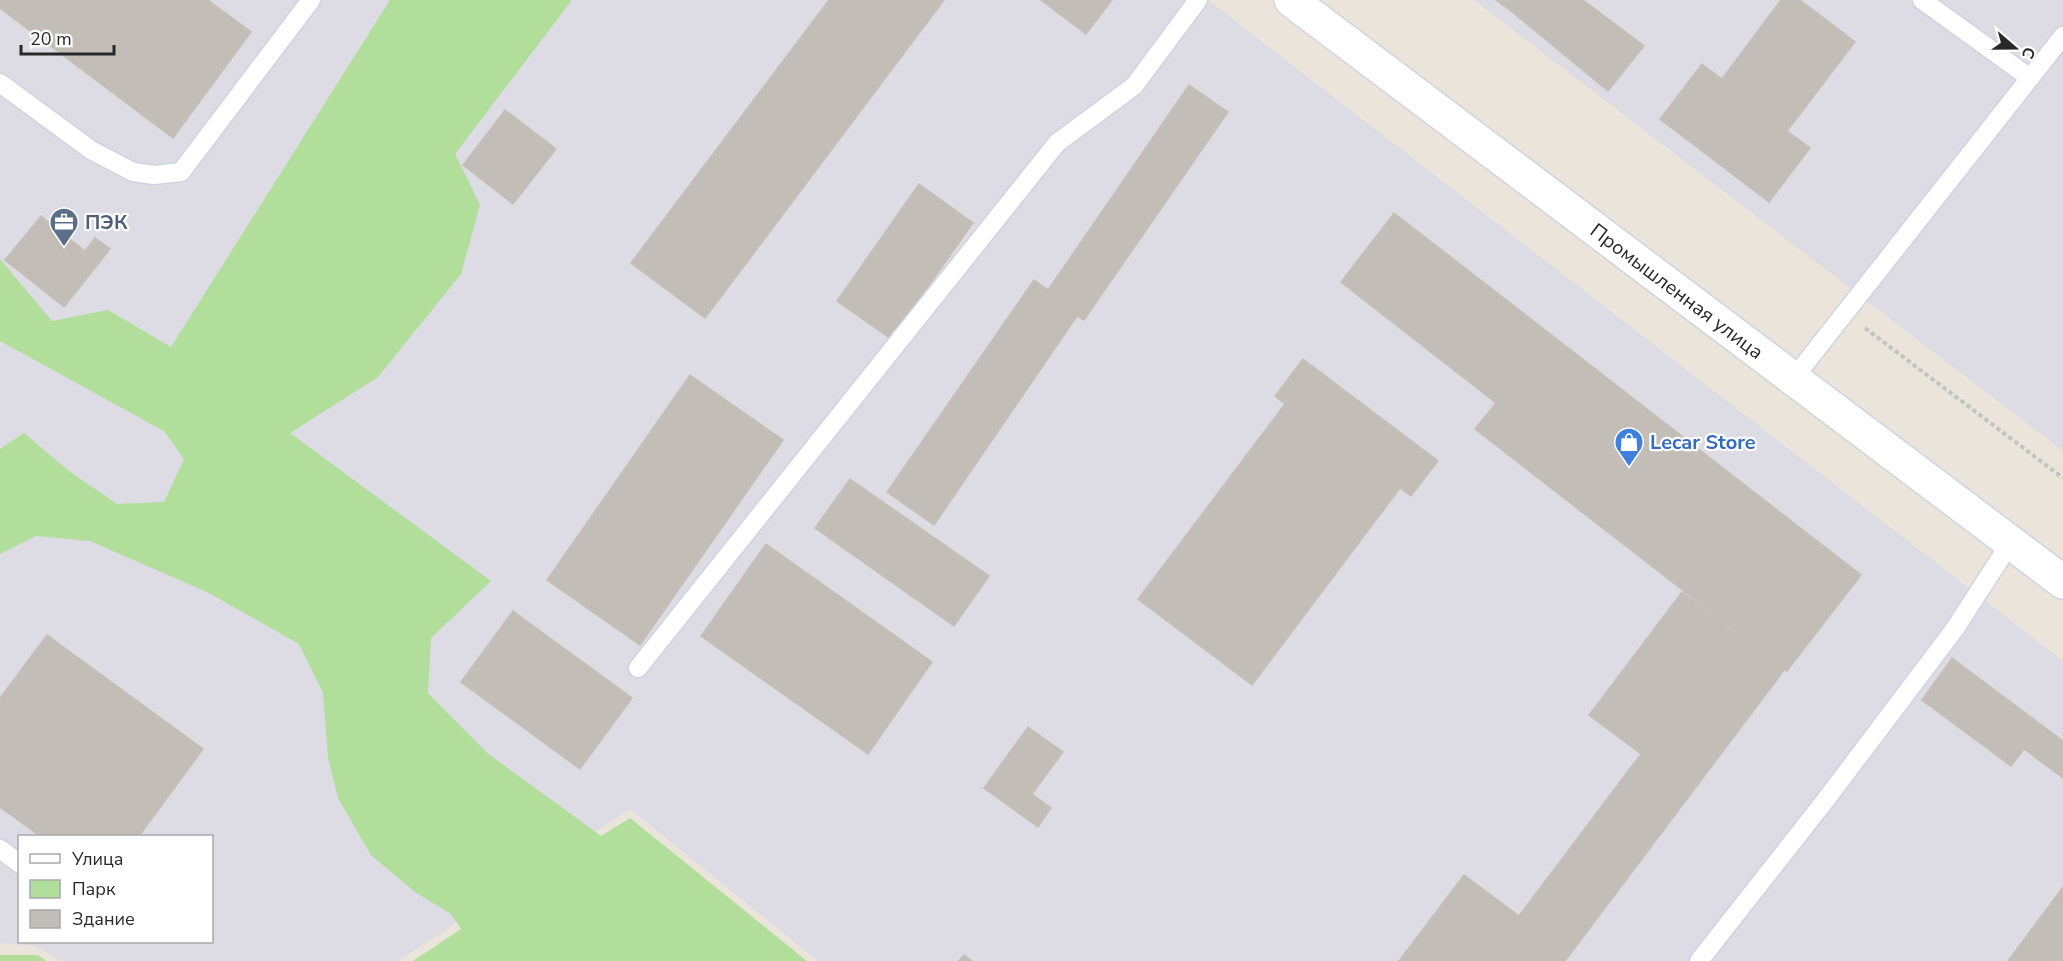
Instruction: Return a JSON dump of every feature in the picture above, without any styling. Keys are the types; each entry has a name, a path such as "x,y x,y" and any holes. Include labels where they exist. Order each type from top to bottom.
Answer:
{"main road":[{"name":"Промышленная улица","path":"1291,0 2063,582"}],"lane":[{"path":"0,83 92,150 133,172 154,175 181,172 310,0"},
{"path":"638,668 1057,143 1134,86 1198,0"},
{"path":"1922,0 2030,78"},
{"path":"1794,379 2063,36"},
{"path":"1700,961 1954,630 2011,542"},
{"path":"0,849 18,862"}],"path":[{"path":"1846,313 2063,478"}],"shaded area":[{"path":"0,0 1208,0 2063,661 2063,961 818,961 630,809 398,961 61,961 36,946 0,943"},
{"path":"1474,0 2063,0 2063,451"}],"green space":[{"path":"390,0 572,0 455,154 480,205 461,274 378,377 290,433 491,581 431,638 428,693 487,753 601,836 630,818 807,961 413,961 461,929 451,914 415,892 371,855 338,798 328,758 323,693 299,644 209,593 90,541 36,536 0,554 0,449 24,433 69,471 117,504 164,502 184,459 164,431 0,341 0,259 52,321 108,310 171,347"},
{"path":"0,955 38,955 47,961 0,961"}],"building":[{"path":"0,0 208,0 251,32 173,138 0,8"},
{"path":"829,0 944,0 705,318 631,263"},
{"path":"1041,0 1112,0 1086,34"},
{"path":"1496,0 1517,0 1510,10"},
{"path":"1517,0 1583,0 1644,46 1608,91 1510,10"},
{"path":"1781,0 1800,0 1855,42 1787,131 1810,148 1769,202 1660,119 1702,64 1722,79"},
{"path":"1189,85 1228,112 1084,320 1077,316 934,525 887,492 1034,280 1048,290"},
{"path":"505,110 556,149 513,204 463,165"},
{"path":"919,184 973,223 891,339 837,301"},
{"path":"1394,213 1861,575 1787,671 1475,429 1496,403 1341,282"},
{"path":"41,216 85,251 95,238 110,249 64,307 5,260"},
{"path":"1303,359 1438,461 1411,496 1400,488 1252,685 1138,599 1285,404 1275,396"},
{"path":"690,375 783,440 640,645 547,580"},
{"path":"850,479 989,576 954,626 815,528"},
{"path":"766,544 932,662 868,754 701,636"},
{"path":"1682,592 1785,669 1565,961 1399,961 1464,875 1519,916 1641,754 1589,715"},
{"path":"513,611 632,698 580,769 461,682"},
{"path":"47,635 203,749 140,835 39,835 0,807 0,698"},
{"path":"1952,658 2063,741 2063,778 2024,749 2011,766 1922,700"},
{"path":"1028,727 1063,752 1032,794 1051,808 1038,827 984,788"},
{"path":"2063,887 2063,961 2008,961"},
{"path":"964,955 972,961 959,961"}],"place":[{"name":"ПЭК","path":"64,248"},
{"name":"Lecar Store","path":"1629,468"}]}
